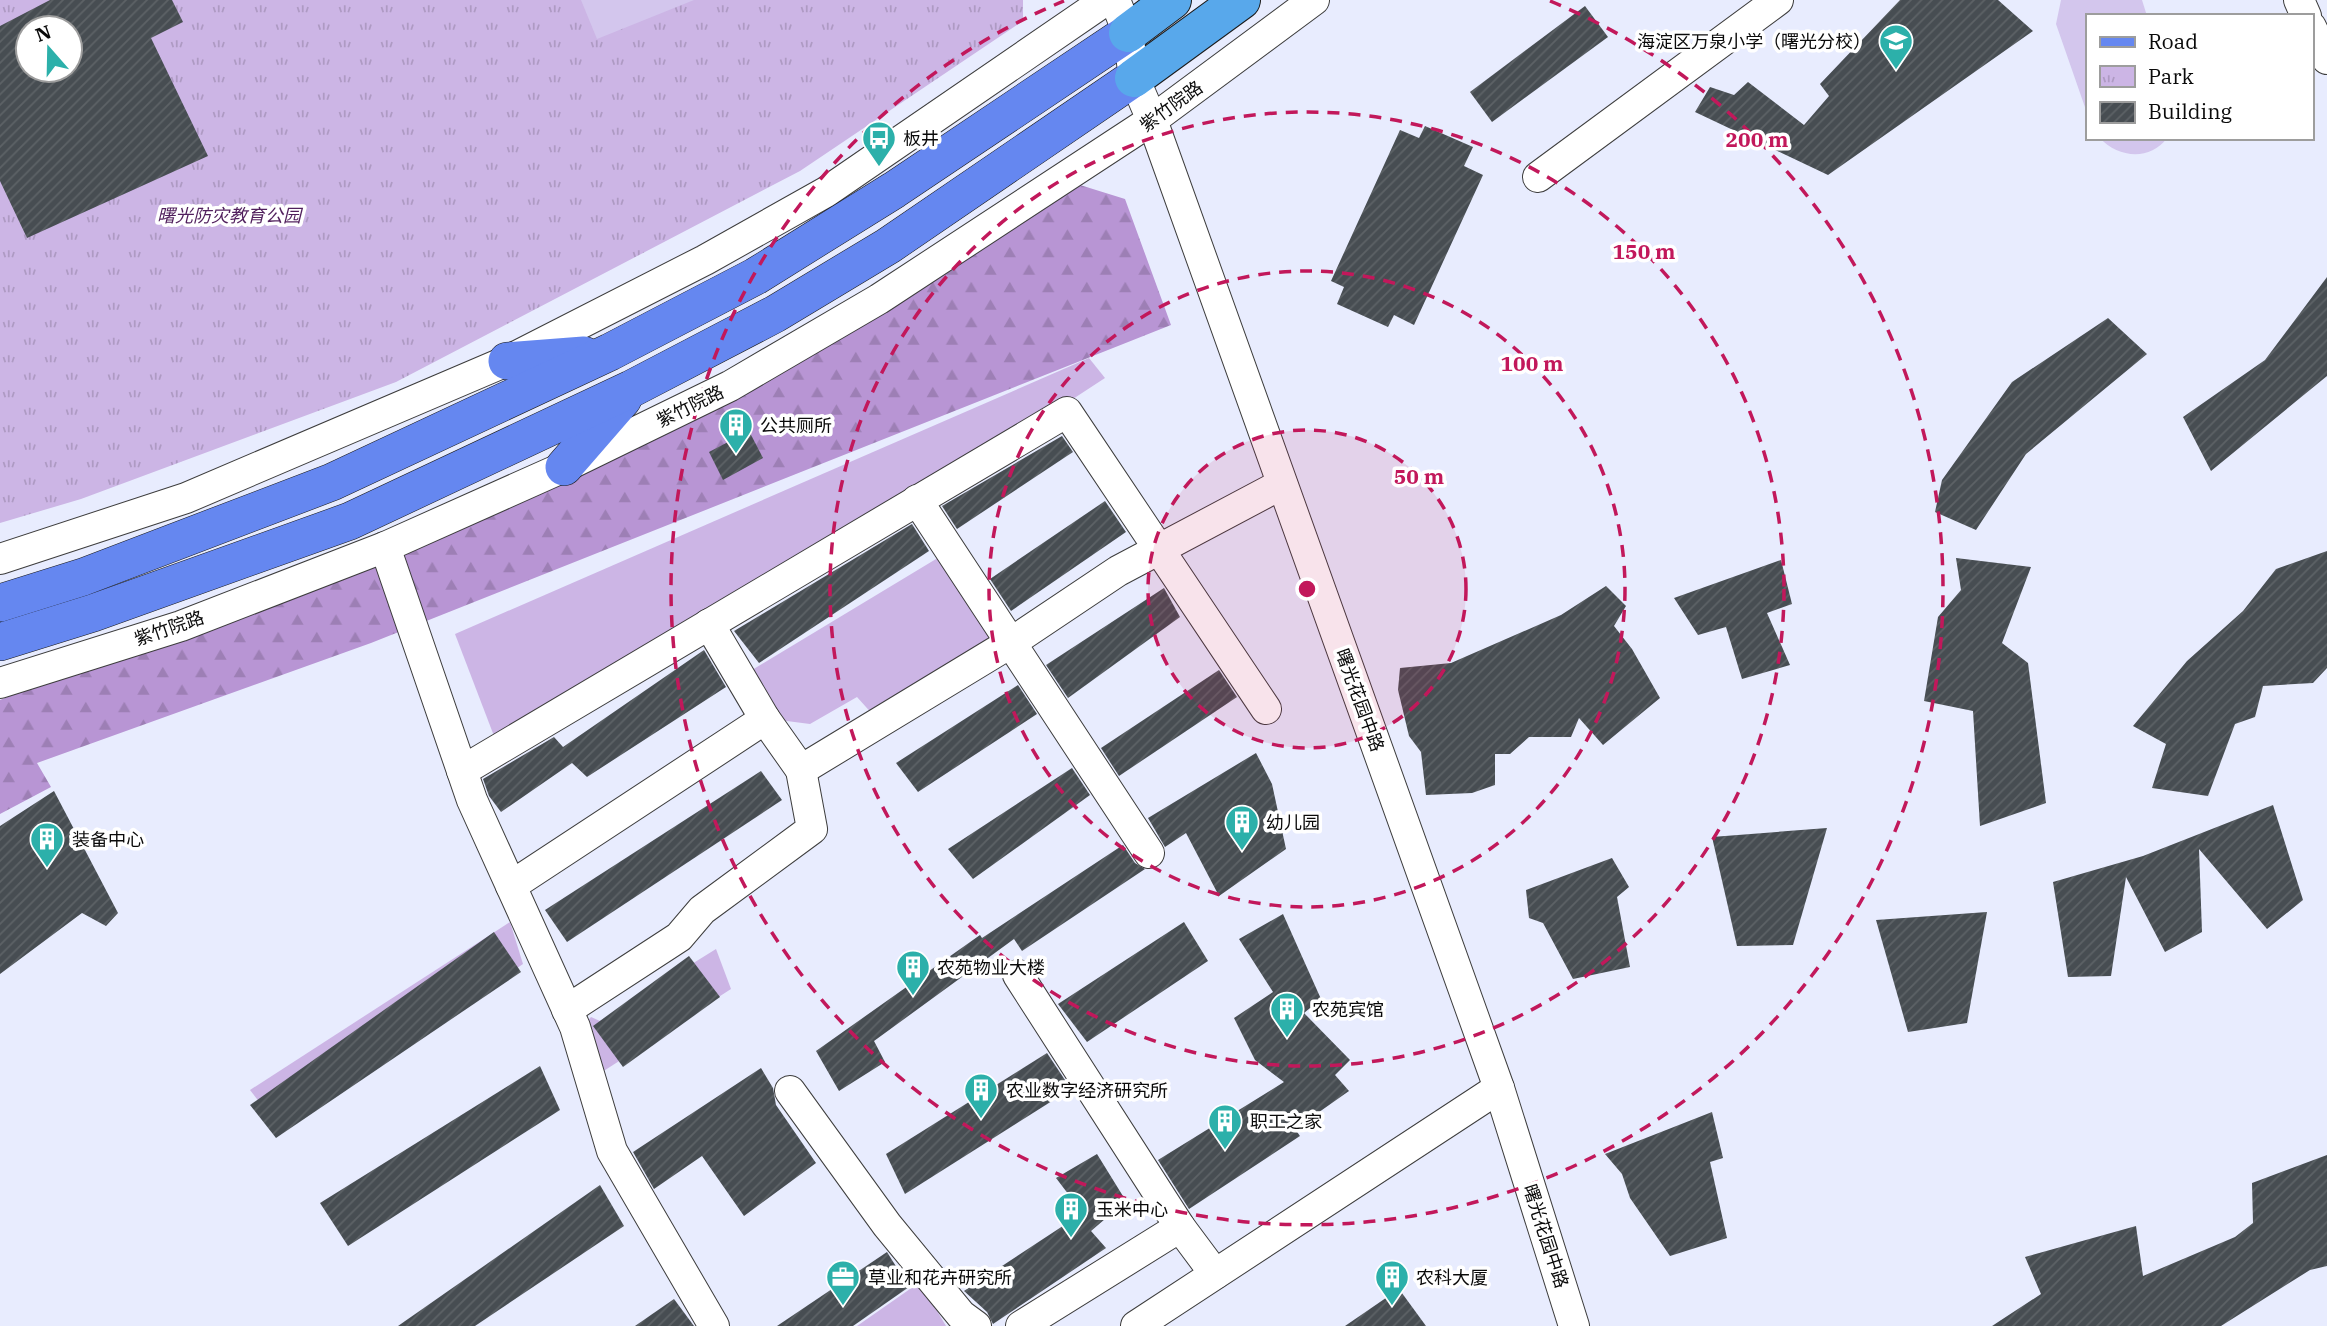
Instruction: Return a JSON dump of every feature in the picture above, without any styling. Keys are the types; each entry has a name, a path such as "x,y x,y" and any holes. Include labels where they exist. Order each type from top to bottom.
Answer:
{"highway":[{"path":"1114,28 1172,0"},
{"path":"1134,78 1241,0"}],"main road":[{"path":"0,603 83,577 332,482 610,352 756,276 894,190 1114,28"},
{"path":"0,642 93,613 350,521 631,389 775,314 888,246 1134,78"},
{"path":"507,361 610,352"},
{"path":"564,467 631,389"}],"street":[{"name":"紫竹院路","path":"0,683 181,625 385,547 564,467 730,386 879,299 1152,120 1314,0"},
{"path":"1538,177 1777,0"},
{"name":"曙光花园中路","path":"1091,5 1114,28 1152,120 1499,1088 1574,1326"},
{"path":"0,559 186,498 507,361 705,260 826,192 1091,5"},
{"path":"2313,31 2327,59"},
{"path":"462,771 1067,412 1266,709"},
{"path":"801,770 1012,642 1118,571 1282,484"},
{"path":"917,500 1149,853"},
{"path":"385,547 462,771 567,1010 612,1151 715,1326"},
{"path":"567,1010 680,937 702,910 812,828 801,770 765,719 709,624"},
{"path":"511,886 765,719"},
{"path":"1017,975 1180,1227 1215,1274"},
{"path":"1154,1321 1215,1274 1499,1088"},
{"path":"790,1091 887,1225 961,1315 976,1326"},
{"path":"1021,1326 1180,1227"}],"green space":[{"name":"曙光防灾教育公园","path":"0,0 1023,0 1023,21 800,171 396,382 81,499 0,523"},
{"path":"1080,185 1125,199 1171,325 371,643 37,763 51,787 0,814 0,700 385,547 720,403"},
{"path":"1089,358 1105,378 1030,427 494,736 455,634"},
{"path":"941,556 998,640 875,717 857,697 810,724 779,720 747,673"},
{"path":"510,922 523,964 280,1129 250,1090"},
{"path":"716,949 731,989 599,1074 578,1031 591,1017 600,1021"},
{"path":"920,1282 946,1326 857,1326"}],"shaded area":[{"path":"581,0 694,0 597,39"},
{"path":"2061,0 2142,0 2146,14 2086,14 2086,110 2056,24"},
{"path":"2102,140 2165,140 2152,151 2134,154 2107,145"}],"building":[{"path":"50,0 172,0 183,22 151,38 208,156 27,238 0,181 0,26 14,19 14,84 84,84 84,14 23,14"},
{"path":"1900,0 1998,0 2033,31 1828,175 1695,112 1710,87 1734,95 1748,82 1804,125 1829,96 1820,84"},
{"path":"1585,6 1608,37 1492,122 1470,92"},
{"path":"1425,126 1473,147 1464,166 1483,175 1414,325 1394,315 1388,327 1337,304 1344,287 1331,281 1400,130 1419,138"},
{"path":"2327,277 2327,376 2211,471 2183,417 2265,360"},
{"path":"2108,318 2147,354 2026,454 1976,530 1935,512 1942,480 2012,382"},
{"name":"公共厕所","path":"749,431 763,458 723,480 709,452"},
{"path":"1062,436 1073,452 957,529 942,506"},
{"path":"1105,501 1126,532 1011,611 990,579"},
{"path":"912,524 929,551 759,663 734,631"},
{"path":"2327,551 2327,668 2313,683 2263,686 2255,717 2235,724 2208,796 2152,788 2166,744 2133,726 2187,661 2243,611 2276,569"},
{"path":"1956,558 2031,567 2002,643 2028,663 2046,803 1980,826 1973,711 1924,701 1938,617 1961,590"},
{"path":"1781,560 1792,604 1767,613 1790,665 1742,679 1726,627 1698,635 1674,598"},
{"path":"1606,586 1626,606 1614,626 1632,649 1660,698 1603,745 1579,718 1571,737 1529,737 1510,754 1495,754 1495,785 1472,793 1426,795 1421,752 1409,736 1398,690 1400,668 1451,663 1561,615"},
{"path":"1164,588 1180,617 1068,698 1046,665"},
{"path":"704,650 726,687 587,777 572,763 501,812 489,796 483,779 554,737 563,747"},
{"path":"1219,670 1237,697 1119,776 1101,748"},
{"path":"1018,685 1037,714 918,792 896,763"},
{"path":"1256,753 1272,784 1286,849 1219,896 1186,833 1165,847 1148,818"},
{"path":"1072,768 1090,795 973,879 948,849"},
{"path":"761,771 782,800 567,942 545,910"},
{"name":"装备中心","path":"54,791 118,913 106,926 82,913 0,974 0,826"},
{"path":"2273,805 2303,900 2267,929 2199,849 2202,932 2165,952 2126,877 2111,976 2068,977 2053,882 2143,856"},
{"path":"1827,828 1793,945 1737,946 1712,837"},
{"path":"1123,845 1135,863 1145,869 1022,951 1014,939 874,1041 885,1062 839,1091 816,1051 980,935 982,938"},
{"path":"1612,858 1629,887 1617,897 1630,967 1573,979 1543,923 1529,918 1526,890"},
{"path":"1987,912 1967,1023 1908,1032 1876,920"},
{"path":"1283,914 1321,999 1304,1013 1350,1060 1335,1075 1349,1091 1295,1129 1300,1136 1189,1209 1158,1160 1284,1082 1255,1060 1234,1018 1273,992 1239,939"},
{"path":"1184,922 1208,961 1087,1042 1058,1004"},
{"path":"494,932 521,972 276,1138 250,1105"},
{"path":"689,956 720,997 623,1067 593,1026"},
{"name":"农业数字经济研究所","path":"1047,1053 1071,1089 905,1194 886,1154"},
{"path":"540,1066 560,1110 348,1246 320,1203"},
{"path":"761,1068 773,1088 776,1105 816,1163 744,1216 702,1156 654,1189 633,1152"},
{"path":"1712,1112 1723,1158 1710,1162 1727,1238 1670,1256 1630,1198 1622,1174 1605,1154"},
{"name":"玉米中心","path":"1097,1154 1126,1201 1091,1231 1106,1248 993,1324 987,1312 964,1291 1075,1218 1072,1199 1056,1178"},
{"path":"2327,1155 2327,1266 2310,1270 2221,1326 1992,1326 2041,1294 2025,1257 2136,1226 2143,1276 2235,1237 2253,1223 2252,1183"},
{"path":"600,1185 624,1226 475,1326 398,1326"},
{"name":"草业和花卉研究所","path":"887,1252 909,1287 853,1326 777,1326"},
{"name":"农科大厦","path":"1399,1289 1426,1326 1345,1326"},
{"path":"674,1299 694,1326 635,1326"}],"place":[{"name":"海淀区万泉小学（曙光分校）","path":"1896,71"},
{"name":"板井","path":"879,168"},
{"name":"公共厕所","path":"736,455"},
{"name":"幼儿园","path":"1242,852"},
{"name":"装备中心","path":"47,869"},
{"name":"农苑物业大楼","path":"913,997"},
{"name":"农苑宾馆","path":"1287,1039"},
{"name":"农业数字经济研究所","path":"981,1120"},
{"name":"职工之家","path":"1225,1151"},
{"name":"玉米中心","path":"1071,1239"},
{"name":"草业和花卉研究所","path":"843,1307"},
{"name":"农科大厦","path":"1392,1307"}]}
